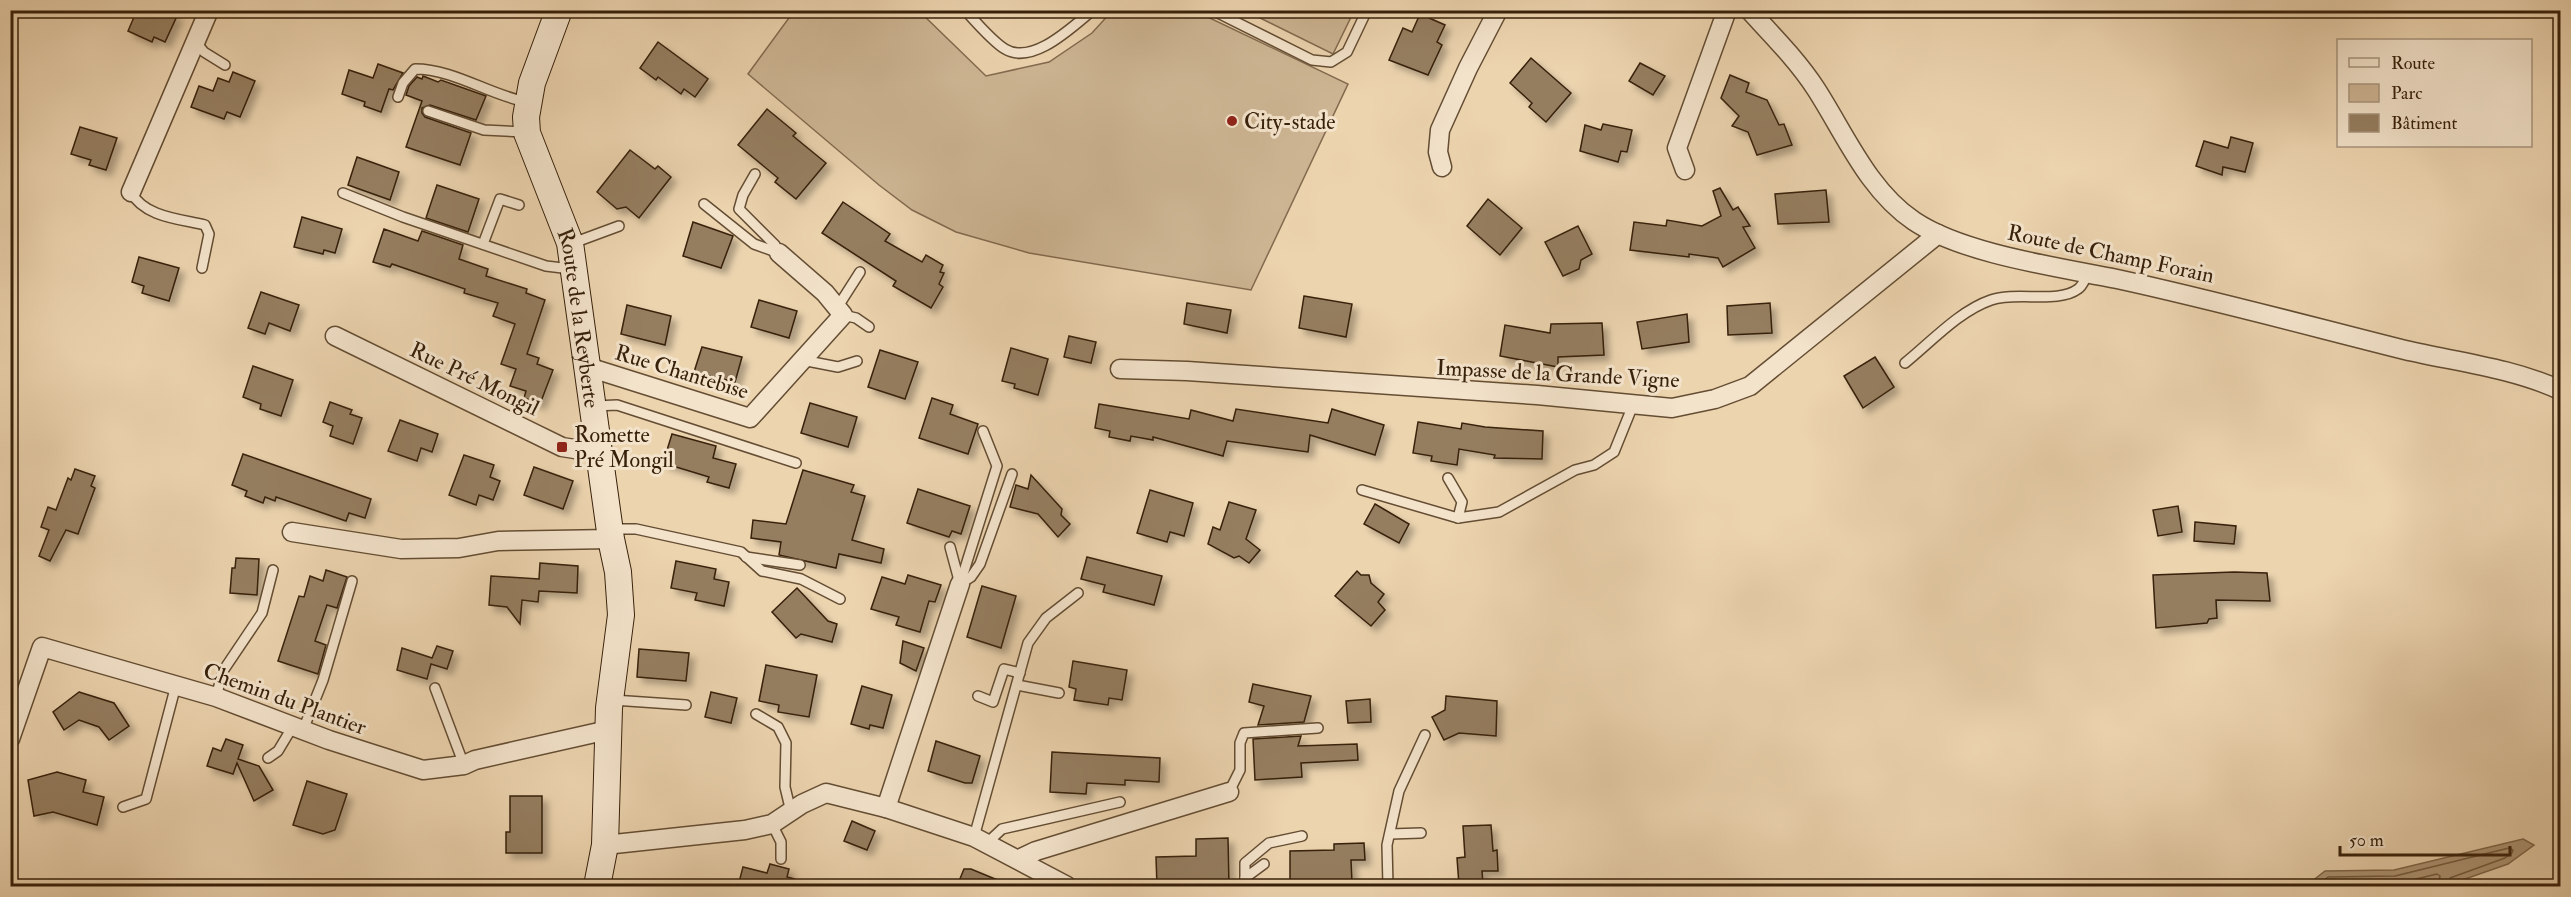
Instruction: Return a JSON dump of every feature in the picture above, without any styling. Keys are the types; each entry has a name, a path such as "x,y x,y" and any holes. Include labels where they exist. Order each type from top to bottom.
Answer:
{"main road":[{"name":"Route de la Reyberte","path":"559,10 538,62 528,103 528,133 570,243 610,534 618,572 621,615 610,700 605,845 597,886"}],"street":[{"path":"131,192 209,10"},
{"path":"1442,167 1438,152 1440,130 1498,10"},
{"path":"1684,170 1677,148 1727,10"},
{"name":"Route de Champ Forain","path":"1749,10 1791,55 1815,88 1863,167 1887,197 1913,220 1938,234 1970,245 2088,274 2210,299 2407,350 2480,365 2560,390"},
{"name":"Impasse de la Grande Vigne","path":"1120,369 1187,371 1538,395 1672,408 1715,399 1750,386 1938,234"},
{"path":"778,253 825,293 840,311"},
{"name":"Rue Chantebise","path":"588,367 750,418 802,360 840,311"},
{"name":"Rue Pré Mongil","path":"335,336 562,447 581,450 599,449"},
{"path":"292,532 401,549 459,548 498,542 610,534"},
{"path":"886,808 960,584"},
{"name":"Chemin du Plantier","path":"10,739 42,647 216,697 298,728 423,770 464,765 486,757 608,730"},
{"path":"1019,859 1036,851 1229,792"},
{"path":"605,845 745,830 772,824 802,804 826,793 886,808 981,840 1067,886"}],"lane":[{"path":"965,10 1006,50 1024,53 1042,48 1056,40 1093,10"},
{"path":"1212,10 1312,60 1331,62 1347,52 1368,10"},
{"path":"195,41 204,52 225,65"},
{"path":"398,97 403,83 415,69 432,69 511,99 528,103"},
{"path":"428,111 484,130 528,133"},
{"path":"755,174 743,195 739,209 775,245 778,253"},
{"path":"131,192 135,201 159,214 205,225 209,234 202,268"},
{"path":"343,193 403,217 546,266 574,270"},
{"path":"483,244 501,199 519,205"},
{"path":"704,204 754,244 778,253"},
{"path":"570,243 619,226"},
{"path":"860,273 840,311 869,327"},
{"path":"1905,363 1964,315 1990,300 2015,295 2067,294 2080,288 2088,274"},
{"path":"802,360 838,367 857,361"},
{"path":"593,406 617,405 796,463"},
{"path":"1362,490 1458,518 1499,512 1575,470 1594,465 1614,452 1633,405"},
{"path":"960,584 997,466 983,431"},
{"path":"960,584 971,577 980,564 1012,474"},
{"path":"1448,478 1462,502 1458,518"},
{"path":"610,534 636,529 741,552 762,571 801,579 840,599"},
{"path":"950,547 960,584"},
{"path":"746,557 801,566"},
{"path":"216,697 223,671 262,613 273,570"},
{"path":"268,759 298,728 323,680 352,581"},
{"path":"981,840 1028,643 1046,618 1078,593"},
{"path":"978,696 993,702 1004,669 1020,673"},
{"path":"123,807 146,799 176,685"},
{"path":"1017,685 1059,693"},
{"path":"435,688 464,765"},
{"path":"610,700 686,705"},
{"path":"756,714 778,727 786,743 785,787 791,812"},
{"path":"1229,792 1240,770 1240,743 1245,732 1318,728"},
{"path":"1389,886 1387,845 1399,791 1425,735"},
{"path":"981,840 1002,829 1120,802"},
{"path":"772,824 781,842 781,859"},
{"path":"1390,834 1421,833"},
{"path":"1245,882 1245,863 1269,843 1302,836"},
{"path":"1245,882 1264,864"}],"green space":[{"path":"1193,10 1348,84 1251,290 1029,253 956,232 912,210 879,185 748,74 794,11 919,11 986,76 1049,62 1092,33 1112,11"},
{"path":"1246,11 1354,11 1333,54"}],"water":[{"path":"2523,839 2534,845 2508,864 2445,886 2306,886 2325,871 2394,870"}],"building":[{"path":"137,10 164,10 177,16 165,42 154,37 152,42 128,31"},
{"path":"1420,14 1445,25 1437,42 1442,45 1428,75 1389,60 1403,28 1412,32"},
{"path":"658,42 708,79 695,97 684,89 681,94 658,77 656,80 640,68"},
{"path":"1531,58 1571,93 1546,122 1529,107 1532,103 1510,83"},
{"path":"1640,63 1665,76 1653,95 1629,81"},
{"path":"378,64 403,73 393,90 389,89 381,112 364,106 365,102 342,94 349,70 373,78"},
{"path":"233,72 255,81 240,117 227,112 224,119 191,107 199,86 213,91 218,78 229,82"},
{"path":"1730,75 1749,83 1746,92 1767,100 1779,125 1784,124 1792,145 1757,155 1748,132 1732,126 1739,116 1721,98"},
{"path":"423,76 486,96 476,120 430,105 422,108 425,117 471,133 460,165 406,147 422,101 406,95 409,86 417,77 422,79"},
{"path":"767,109 796,133 793,136 826,163 796,199 775,182 778,178 738,145"},
{"path":"1603,124 1632,130 1627,152 1621,151 1618,162 1580,151 1585,125 1601,130"},
{"path":"80,127 117,138 106,170 89,165 91,160 71,154"},
{"path":"2231,137 2253,143 2245,172 2223,167 2222,175 2196,166 2204,141 2228,148"},
{"path":"630,150 655,169 658,166 671,177 639,218 626,207 617,209 597,192"},
{"path":"357,157 399,172 390,200 348,185"},
{"path":"437,185 479,199 468,232 426,218"},
{"path":"1720,188 1733,210 1738,207 1750,226 1743,227 1755,248 1723,267 1718,258 1630,250 1634,222 1666,226 1667,220 1702,226 1721,216 1713,191"},
{"path":"1826,190 1829,222 1778,224 1775,194"},
{"path":"1488,199 1522,228 1500,255 1467,226"},
{"path":"843,202 890,234 885,241 922,262 926,255 943,265 940,272 944,273 939,284 943,287 931,308 893,286 896,281 822,233"},
{"path":"302,217 342,229 335,253 324,250 323,254 294,247"},
{"path":"693,222 733,236 721,268 683,256"},
{"path":"1578,226 1592,254 1581,260 1579,269 1563,276 1545,242"},
{"path":"384,229 418,241 422,231 463,245 459,259 488,269 486,276 527,289 526,293 545,300 527,354 539,358 537,364 553,370 540,404 524,398 526,391 510,386 516,369 501,364 515,324 493,316 498,303 464,293 465,289 392,264 390,267 373,262"},
{"path":"139,257 179,268 169,301 142,293 144,286 132,282"},
{"path":"261,292 299,305 290,331 269,323 265,334 248,328"},
{"path":"1304,296 1352,304 1346,337 1299,328"},
{"path":"759,300 797,311 789,338 751,327"},
{"path":"1187,303 1231,310 1227,333 1184,324"},
{"path":"1770,303 1772,333 1728,335 1727,306"},
{"path":"627,305 671,316 665,345 621,334"},
{"path":"1687,314 1689,342 1642,349 1637,322"},
{"path":"1602,323 1604,355 1558,357 1558,367 1500,356 1505,325 1550,333 1551,324"},
{"path":"1069,336 1096,342 1091,363 1064,357"},
{"path":"702,347 742,357 735,382 694,372"},
{"path":"1011,348 1048,359 1038,395 1014,388 1015,384 1002,381"},
{"path":"880,350 918,362 905,399 868,387"},
{"path":"1875,357 1894,387 1863,408 1844,376"},
{"path":"253,366 293,380 281,416 260,409 261,404 243,397"},
{"path":"932,398 953,405 950,414 978,424 968,454 919,438"},
{"path":"330,402 352,410 350,414 362,418 353,444 330,436 333,426 323,422"},
{"path":"810,403 857,417 848,447 801,433"},
{"path":"1099,404 1189,419 1191,410 1233,421 1236,409 1328,423 1332,409 1384,425 1375,455 1310,435 1308,452 1227,441 1223,456 1153,437 1153,440 1131,436 1130,441 1109,437 1110,431 1095,428"},
{"path":"400,420 438,434 432,452 421,448 417,461 388,451"},
{"path":"1418,422 1461,429 1462,423 1543,431 1542,459 1494,458 1495,455 1459,449 1457,465 1431,461 1432,456 1413,453"},
{"path":"672,434 716,446 713,458 736,464 729,488 707,482 709,477 663,463"},
{"path":"243,454 371,499 365,518 349,513 346,521 276,497 275,501 265,497 263,503 245,496 247,491 232,485"},
{"path":"464,455 494,465 490,477 500,481 493,500 479,495 476,505 449,495"},
{"path":"534,467 573,481 563,509 524,495"},
{"path":"75,469 95,476 91,486 95,488 78,534 66,530 50,561 39,556 49,530 41,527 48,507 56,510 68,478 71,480"},
{"path":"803,470 854,485 851,492 865,496 852,540 884,549 881,563 839,554 836,568 779,555 781,542 751,538 753,520 786,524"},
{"path":"1031,475 1062,509 1061,515 1070,524 1058,537 1038,514 1010,507 1016,485 1028,489"},
{"path":"918,489 970,506 961,534 952,531 949,537 907,523"},
{"path":"1150,490 1193,503 1184,536 1170,532 1167,542 1137,533"},
{"path":"1229,502 1256,510 1246,539 1260,550 1249,563 1239,556 1234,558 1208,544 1213,527 1220,530"},
{"path":"1375,504 1409,524 1399,543 1364,524"},
{"path":"2178,506 2182,532 2158,536 2153,510"},
{"path":"2195,522 2236,526 2234,544 2194,541"},
{"path":"1087,557 1162,576 1154,605 1103,592 1105,585 1081,579"},
{"path":"236,558 259,559 257,595 230,593 232,568 235,568"},
{"path":"676,561 716,569 714,579 729,582 724,606 695,600 697,593 671,588"},
{"path":"540,563 578,566 577,593 539,591 538,602 522,600 520,624 507,607 489,605 491,576 539,579"},
{"path":"326,570 347,577 337,608 327,605 315,641 326,645 318,674 278,661 299,596 304,597 310,576 323,581"},
{"path":"1357,571 1361,575 1369,575 1371,583 1384,594 1378,602 1385,610 1371,626 1335,596"},
{"path":"2267,573 2270,601 2216,600 2217,618 2209,619 2207,623 2156,628 2153,575"},
{"path":"908,575 941,585 935,602 929,601 920,632 896,625 899,617 871,609 882,577 905,584"},
{"path":"982,586 1016,596 1001,648 967,637"},
{"path":"797,588 828,621 837,624 832,642 801,634 796,638 772,612"},
{"path":"903,641 924,648 916,671 900,663"},
{"path":"437,646 453,651 447,669 431,664 427,679 397,670 402,648 432,658"},
{"path":"639,649 689,653 686,681 637,677"},
{"path":"1073,661 1127,670 1122,700 1109,698 1108,705 1074,700 1076,689 1069,687"},
{"path":"766,665 817,675 809,717 778,712 779,705 759,701"},
{"path":"1253,684 1311,696 1304,722 1258,725 1264,706 1249,702"},
{"path":"862,686 892,695 883,728 870,725 869,729 851,724"},
{"path":"79,692 114,703 129,726 109,740 99,727 79,720 64,730 53,712"},
{"path":"711,692 737,698 731,723 705,717"},
{"path":"1446,696 1497,701 1496,736 1459,733 1444,740 1432,717 1445,710"},
{"path":"1370,699 1371,722 1348,723 1346,701"},
{"path":"1301,736 1298,746 1357,744 1358,760 1301,763 1302,777 1255,780 1253,739"},
{"path":"226,739 243,745 238,759 259,766 273,790 254,801 237,763 233,774 207,766 213,748 221,751"},
{"path":"936,741 980,756 972,783 965,783 928,771"},
{"path":"1052,752 1160,758 1159,782 1125,780 1125,785 1087,783 1086,794 1050,792"},
{"path":"57,772 86,780 83,792 104,797 97,825 53,812 34,816 28,780"},
{"path":"307,781 347,794 335,830 323,834 293,825"},
{"path":"510,796 542,796 542,853 506,853 506,832 510,832"},
{"path":"852,821 875,831 867,850 844,841"},
{"path":"1491,825 1493,851 1497,850 1498,871 1482,871 1483,884 1459,885 1457,858 1465,857 1463,826"},
{"path":"1228,838 1229,886 1157,886 1156,857 1196,856 1196,839"},
{"path":"1364,843 1365,860 1351,860 1352,883 1290,884 1290,851 1334,850 1334,844"},
{"path":"770,864 789,869 787,877 795,879 794,886 738,886 743,867 767,873"},
{"path":"964,869 971,869 1012,886 957,886"}],"place":[{"name":"City-stade","path":"1232,121"},
{"name":"Romette Pré Mongil","path":"562,447"}]}
